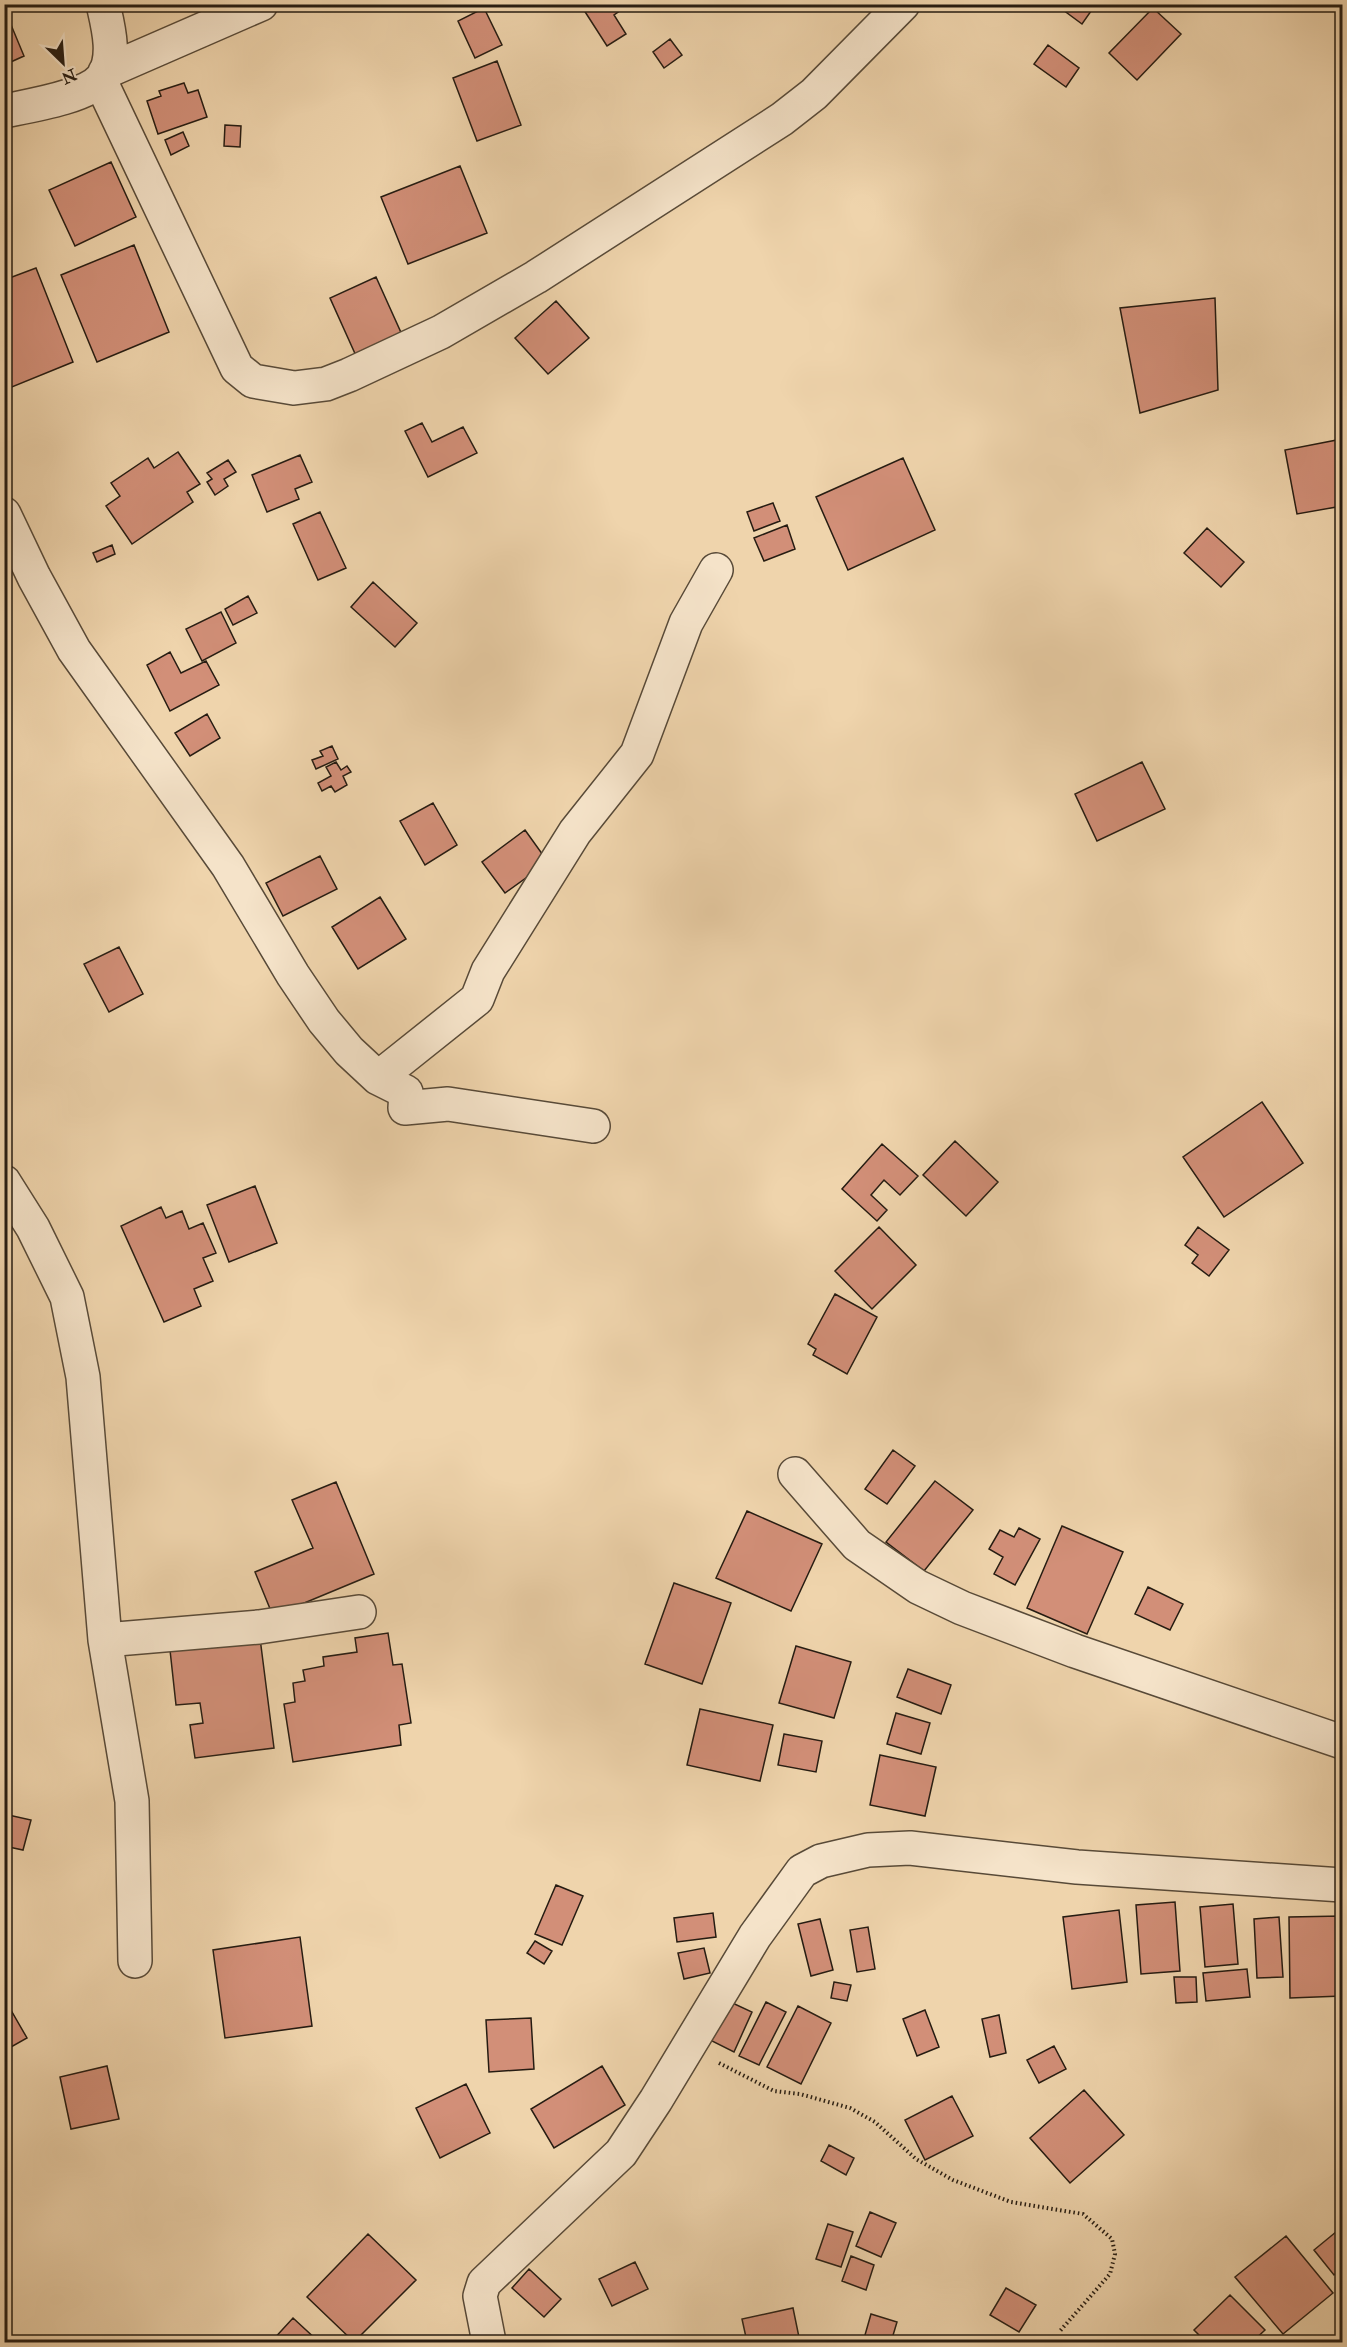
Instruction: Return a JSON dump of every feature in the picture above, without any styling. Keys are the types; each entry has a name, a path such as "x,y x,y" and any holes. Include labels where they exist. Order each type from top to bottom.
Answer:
{"street":[{"path":"103,4 110,51 103,76 237,368 253,381 294,388 326,384 349,375 441,332 536,277 782,119 814,94 903,4"},
{"path":"4,111 48,102 91,86 103,76 261,4"},
{"path":"4,513 34,577 75,650 228,866 293,975 324,1022 349,1051 378,1078 405,1092 405,1108 448,1104 593,1125"},
{"path":"378,1078 477,999 488,971 575,832 637,754 686,623 716,570"},
{"path":"4,1182 33,1228 67,1297 83,1377 105,1640 132,1801 135,1961"},
{"path":"795,1474 857,1545 927,1591 962,1608 1075,1651 1342,1742"},
{"path":"105,1640 259,1628 359,1612"},
{"path":"489,2343 480,2296 484,2283 621,2153 656,2100 755,1936 792,1883 811,1865 839,1855 910,1848 1077,1866 1342,1885"}],"path":[{"path":"687,2046 774,2091 800,2094 850,2108 875,2122 916,2159 953,2180 1011,2202 1076,2211 1090,2218 1112,2239 1114,2265 1110,2274 1060,2331"}],"building":[{"path":"585,4 630,4 614,15 626,34 607,46 582,7"},
{"path":"1055,4 1096,4 1082,24"},
{"path":"4,8 24,56 4,65"},
{"path":"484,8 502,45 475,58 458,21"},
{"path":"1153,8 1181,34 1137,80 1109,53"},
{"path":"1342,9 1342,80 1340,10"},
{"path":"670,39 682,55 664,68 653,52"},
{"path":"1048,45 1079,68 1066,87 1034,64"},
{"path":"497,61 521,125 477,141 453,78"},
{"path":"184,83 188,93 198,90 207,117 158,134 147,101 161,96 159,91"},
{"path":"225,125 241,126 240,147 224,146"},
{"path":"183,132 189,146 171,155 165,140"},
{"path":"111,162 136,217 75,246 49,190"},
{"path":"460,166 487,233 408,264 381,197"},
{"path":"134,245 169,332 97,362 61,275"},
{"path":"36,268 73,362 7,389 4,280"},
{"path":"376,277 403,337 357,358 330,298"},
{"path":"1215,298 1218,390 1140,413 1120,308"},
{"path":"556,301 589,338 548,374 515,338"},
{"path":"422,423 432,442 463,427 477,453 428,477 405,431"},
{"path":"1342,439 1342,506 1297,514 1285,450"},
{"path":"178,452 200,484 187,492 193,502 132,544 106,506 120,496 111,483 148,458 154,468"},
{"path":"300,455 312,482 295,489 299,499 267,512 252,475"},
{"path":"903,458 935,530 848,570 816,497"},
{"path":"228,460 236,472 224,479 228,486 215,495 207,482 212,479 207,473"},
{"path":"773,503 780,521 754,531 747,512"},
{"path":"320,512 346,568 318,580 293,524"},
{"path":"787,525 795,549 764,561 754,538"},
{"path":"1207,528 1244,562 1221,587 1184,553"},
{"path":"112,545 115,554 97,562 93,553"},
{"path":"373,582 417,623 395,647 351,607"},
{"path":"248,596 257,613 233,625 225,609"},
{"path":"221,612 236,643 202,661 186,629"},
{"path":"170,652 181,673 206,661 219,685 170,711 147,665"},
{"path":"207,714 220,738 190,756 175,733"},
{"path":"332,746 338,759 316,769 312,760 323,756 320,751"},
{"path":"336,762 341,770 347,766 351,772 343,776 347,785 335,792 331,786 322,791 318,783 331,776 326,767"},
{"path":"1142,762 1165,809 1097,841 1075,794"},
{"path":"433,803 457,845 425,865 400,821"},
{"path":"525,830 548,862 505,893 482,862"},
{"path":"320,856 337,889 283,916 266,883"},
{"path":"380,897 406,939 358,969 332,927"},
{"path":"119,947 143,994 109,1012 84,964"},
{"path":"1262,1102 1303,1163 1224,1217 1183,1157"},
{"path":"955,1141 998,1182 966,1216 923,1175"},
{"path":"882,1144 918,1176 900,1195 884,1180 871,1195 887,1210 877,1221 842,1189"},
{"path":"255,1186 277,1243 229,1262 207,1205"},
{"path":"161,1207 166,1218 182,1211 189,1229 203,1223 216,1253 203,1258 213,1281 194,1289 201,1306 164,1322 121,1226"},
{"path":"879,1227 916,1265 872,1309 835,1271"},
{"path":"1198,1227 1229,1250 1209,1276 1192,1263 1198,1255 1185,1245"},
{"path":"835,1294 877,1317 847,1374 813,1355 816,1349 808,1344"},
{"path":"893,1450 915,1466 887,1504 865,1489"},
{"path":"935,1481 973,1510 924,1571 886,1542"},
{"path":"336,1482 374,1574 273,1616 255,1572 313,1548 292,1500"},
{"path":"747,1511 822,1544 791,1611 716,1578"},
{"path":"1062,1526 1123,1552 1087,1634 1027,1608"},
{"path":"1019,1528 1040,1539 1015,1585 994,1574 1003,1557 989,1549 1000,1530 1014,1537"},
{"path":"674,1583 731,1603 702,1684 645,1664"},
{"path":"1148,1587 1183,1604 1170,1630 1135,1614"},
{"path":"388,1633 393,1665 402,1664 411,1723 399,1725 401,1745 293,1762 284,1704 295,1702 293,1683 305,1681 303,1670 324,1666 323,1657 357,1652 355,1638"},
{"path":"260,1638 274,1748 195,1758 190,1725 203,1723 200,1703 176,1705 170,1650"},
{"path":"796,1646 851,1662 834,1718 779,1703"},
{"path":"908,1669 951,1685 941,1714 897,1697"},
{"path":"700,1709 773,1725 760,1781 687,1765"},
{"path":"896,1713 930,1723 921,1754 887,1744"},
{"path":"784,1734 822,1741 816,1772 778,1765"},
{"path":"880,1755 936,1767 925,1816 870,1805"},
{"path":"4,1814 31,1820 23,1850 4,1846"},
{"path":"556,1885 583,1896 562,1945 535,1934"},
{"path":"1175,1902 1180,1971 1141,1974 1136,1905"},
{"path":"1233,1904 1238,1964 1205,1967 1200,1907"},
{"path":"1119,1910 1127,1982 1072,1989 1063,1917"},
{"path":"713,1913 716,1937 677,1942 674,1918"},
{"path":"1342,1916 1342,1996 1290,1998 1289,1917"},
{"path":"1279,1917 1283,1977 1257,1978 1254,1919"},
{"path":"820,1919 833,1970 811,1976 798,1924"},
{"path":"868,1927 875,1969 857,1972 850,1930"},
{"path":"300,1937 312,2026 225,2038 213,1950"},
{"path":"535,1941 552,1951 544,1964 527,1953"},
{"path":"704,1948 710,1973 684,1979 678,1953"},
{"path":"1247,1969 1250,1997 1206,2001 1203,1973"},
{"path":"1174,1977 1196,1977 1197,2002 1176,2003"},
{"path":"834,1982 851,1985 847,2001 831,1998"},
{"path":"4,1998 27,2038 4,2051"},
{"path":"726,2000 752,2012 734,2052 708,2039"},
{"path":"766,2002 786,2012 759,2065 739,2056"},
{"path":"798,2006 831,2023 801,2084 767,2067"},
{"path":"925,2010 939,2047 917,2056 903,2019"},
{"path":"999,2015 1006,2053 990,2057 982,2019"},
{"path":"531,2018 534,2069 489,2072 486,2020"},
{"path":"1054,2046 1066,2069 1039,2083 1027,2060"},
{"path":"107,2066 119,2119 71,2129 60,2077"},
{"path":"602,2066 625,2105 554,2148 531,2109"},
{"path":"466,2084 490,2133 440,2158 416,2108"},
{"path":"1084,2090 1124,2135 1070,2183 1030,2138"},
{"path":"952,2096 973,2136 925,2160 905,2120"},
{"path":"829,2145 854,2158 846,2175 821,2161"},
{"path":"870,2212 896,2223 881,2257 856,2246"},
{"path":"828,2224 853,2232 841,2267 816,2259"},
{"path":"1342,2227 1342,2268 1334,2275 1314,2250"},
{"path":"368,2234 416,2280 354,2342 307,2297"},
{"path":"1286,2236 1333,2293 1283,2334 1235,2277"},
{"path":"851,2256 874,2265 866,2290 842,2281"},
{"path":"635,2262 648,2289 612,2306 599,2279"},
{"path":"529,2269 561,2299 544,2317 512,2288"},
{"path":"1006,2288 1036,2305 1019,2332 990,2315"},
{"path":"1230,2295 1265,2330 1252,2342 1206,2342 1194,2330"},
{"path":"793,2308 800,2342 747,2342 742,2319"},
{"path":"871,2314 897,2322 891,2342 863,2342"},
{"path":"293,2318 319,2342 271,2342"}]}
